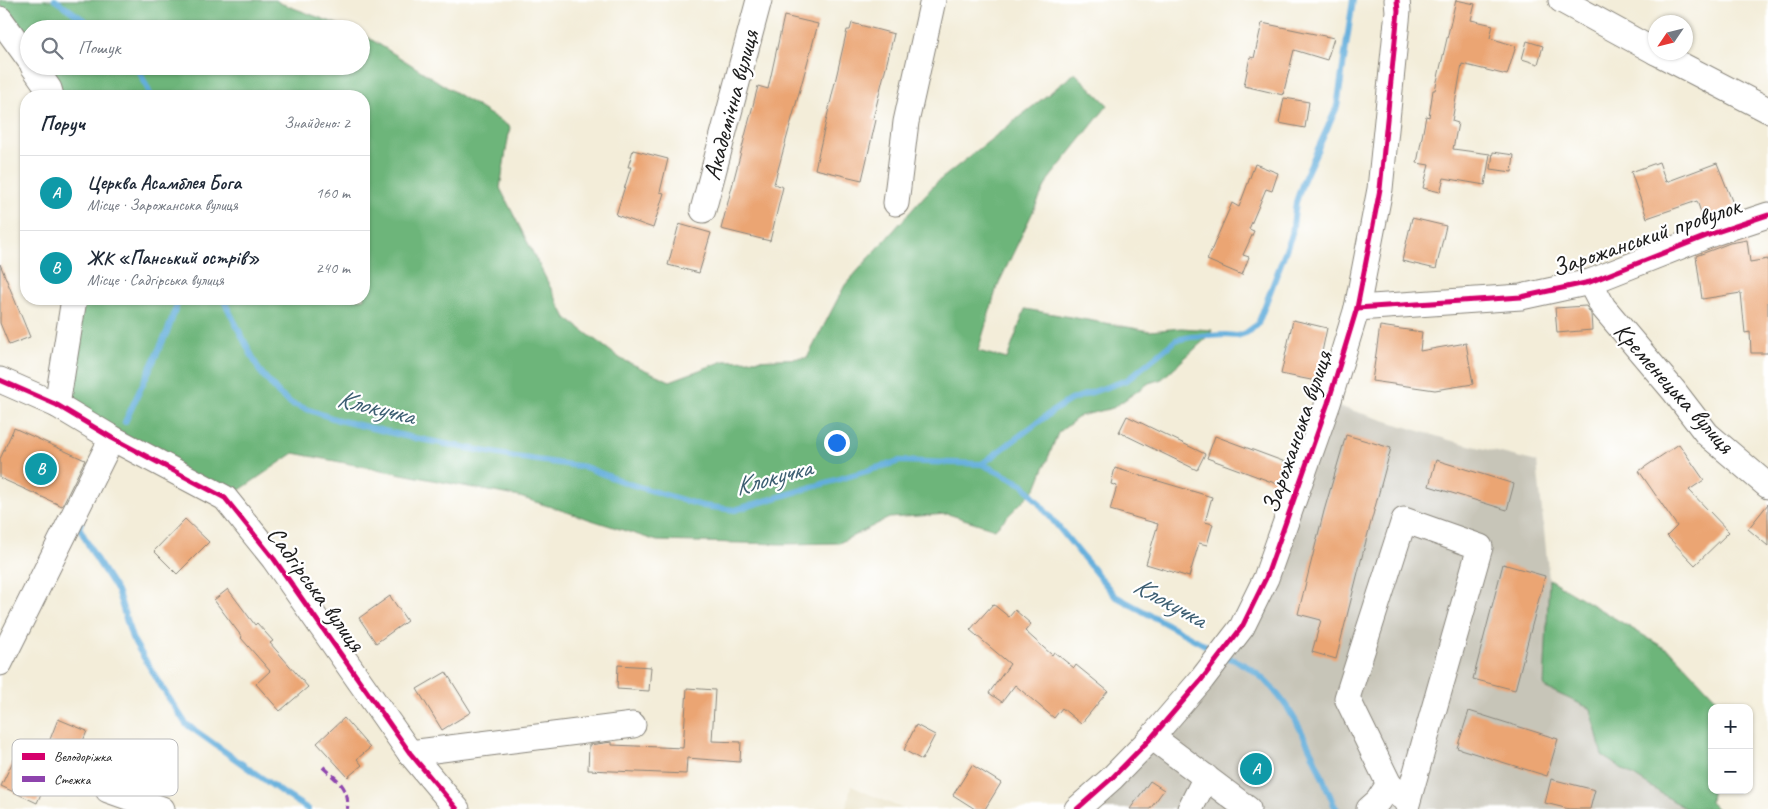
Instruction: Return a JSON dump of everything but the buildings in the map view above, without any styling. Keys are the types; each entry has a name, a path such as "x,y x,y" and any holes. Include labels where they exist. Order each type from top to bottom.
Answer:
{"street":[{"name":"Академічна вулиця","path":"703,210 759,0"},
{"path":"896,203 906,122 932,0"},
{"name":"Зарожанська вулиця","path":"1077,809 1152,737 1202,679 1242,627 1266,578 1328,403 1357,308 1380,189 1398,11 1397,0"},
{"path":"1561,0 1648,48"},
{"path":"0,19 20,47"},
{"path":"1671,60 1768,110"},
{"path":"38,75 47,90"},
{"name":"Зарожанський провулок","path":"1357,308 1521,297 1590,282 1714,233 1768,215"},
{"name":"Кременецька вулиця","path":"1590,282 1603,307 1708,434 1768,486"},
{"path":"57,405 73,305"},
{"name":"Садгірська вулиця","path":"0,380 57,405 112,438 225,498 274,559 410,754 457,809"},
{"path":"0,664 112,438"},
{"path":"1404,520 1480,547 1411,806 1379,798 1347,698 1404,520"},
{"path":"410,754 633,725"},
{"path":"1152,737 1248,809"},
{"path":"1190,809 1206,778"},
{"path":"125,796 162,809"}],"shaded area":[{"path":"1331,404 1449,440 1537,462 1549,579 1544,687 1591,709 1602,756 1686,809 1080,809 1245,629"},
{"path":"851,786 903,809 846,809"}],"green space":[{"path":"0,0 276,0 326,20 20,20 20,49 0,21"},
{"path":"370,39 510,127 500,188 566,318 621,359 670,381 724,361 807,358 845,285 936,183 1075,73 1108,105 1048,180 997,287 978,351 1007,359 1025,309 1150,331 1181,328 1212,330 1210,335 1162,379 1149,383 1113,408 1080,416 1058,433 1036,488 995,529 948,514 889,518 839,543 783,544 657,541 520,497 294,453 225,500 55,407 71,305 370,305 370,90 46,90 37,75 370,75"},
{"path":"1549,579 1673,653 1721,704 1708,704 1708,794 1711,794 1710,802 1717,809 1686,809 1602,756 1591,709 1544,687"}],"waterway":[{"name":"Клокучка","path":"55,0 84,20"},
{"path":"982,464 1070,400 1127,380 1176,340 1191,337 1237,336 1246,333 1258,324 1292,234 1296,202 1304,179 1337,107 1353,0"},
{"name":"Клокучка","path":"141,75 148,90"},
{"path":"125,422 168,330 177,305"},
{"name":"Клокучка","path":"226,305 259,370 279,394 292,404 338,420 409,437 509,456 585,467 626,483 703,506 735,510 900,461 982,464 1024,485 1115,596 1216,651"},
{"path":"81,523 79,527 118,593 132,638 186,724 308,809"},
{"name":"Клокучка","path":"1227,657 1254,671 1269,684 1281,699 1302,733 1337,809"}],"marked path":[{"path":"323,767 338,781 344,790 347,809"}],"cycle path":[{"path":"1077,809 1111,779 1152,737 1202,679 1242,627 1266,578 1328,403 1357,308 1380,189 1398,11 1397,0"},
{"path":"1357,308 1521,297 1590,282 1714,233 1768,215"},
{"path":"0,380 57,405 112,438 225,498 274,559 410,753 457,809"}],"place":[{"name":"ЖК «Панський острів»","path":"41,469"},
{"name":"Церква Асамблея Бога","path":"1256,769"}]}
